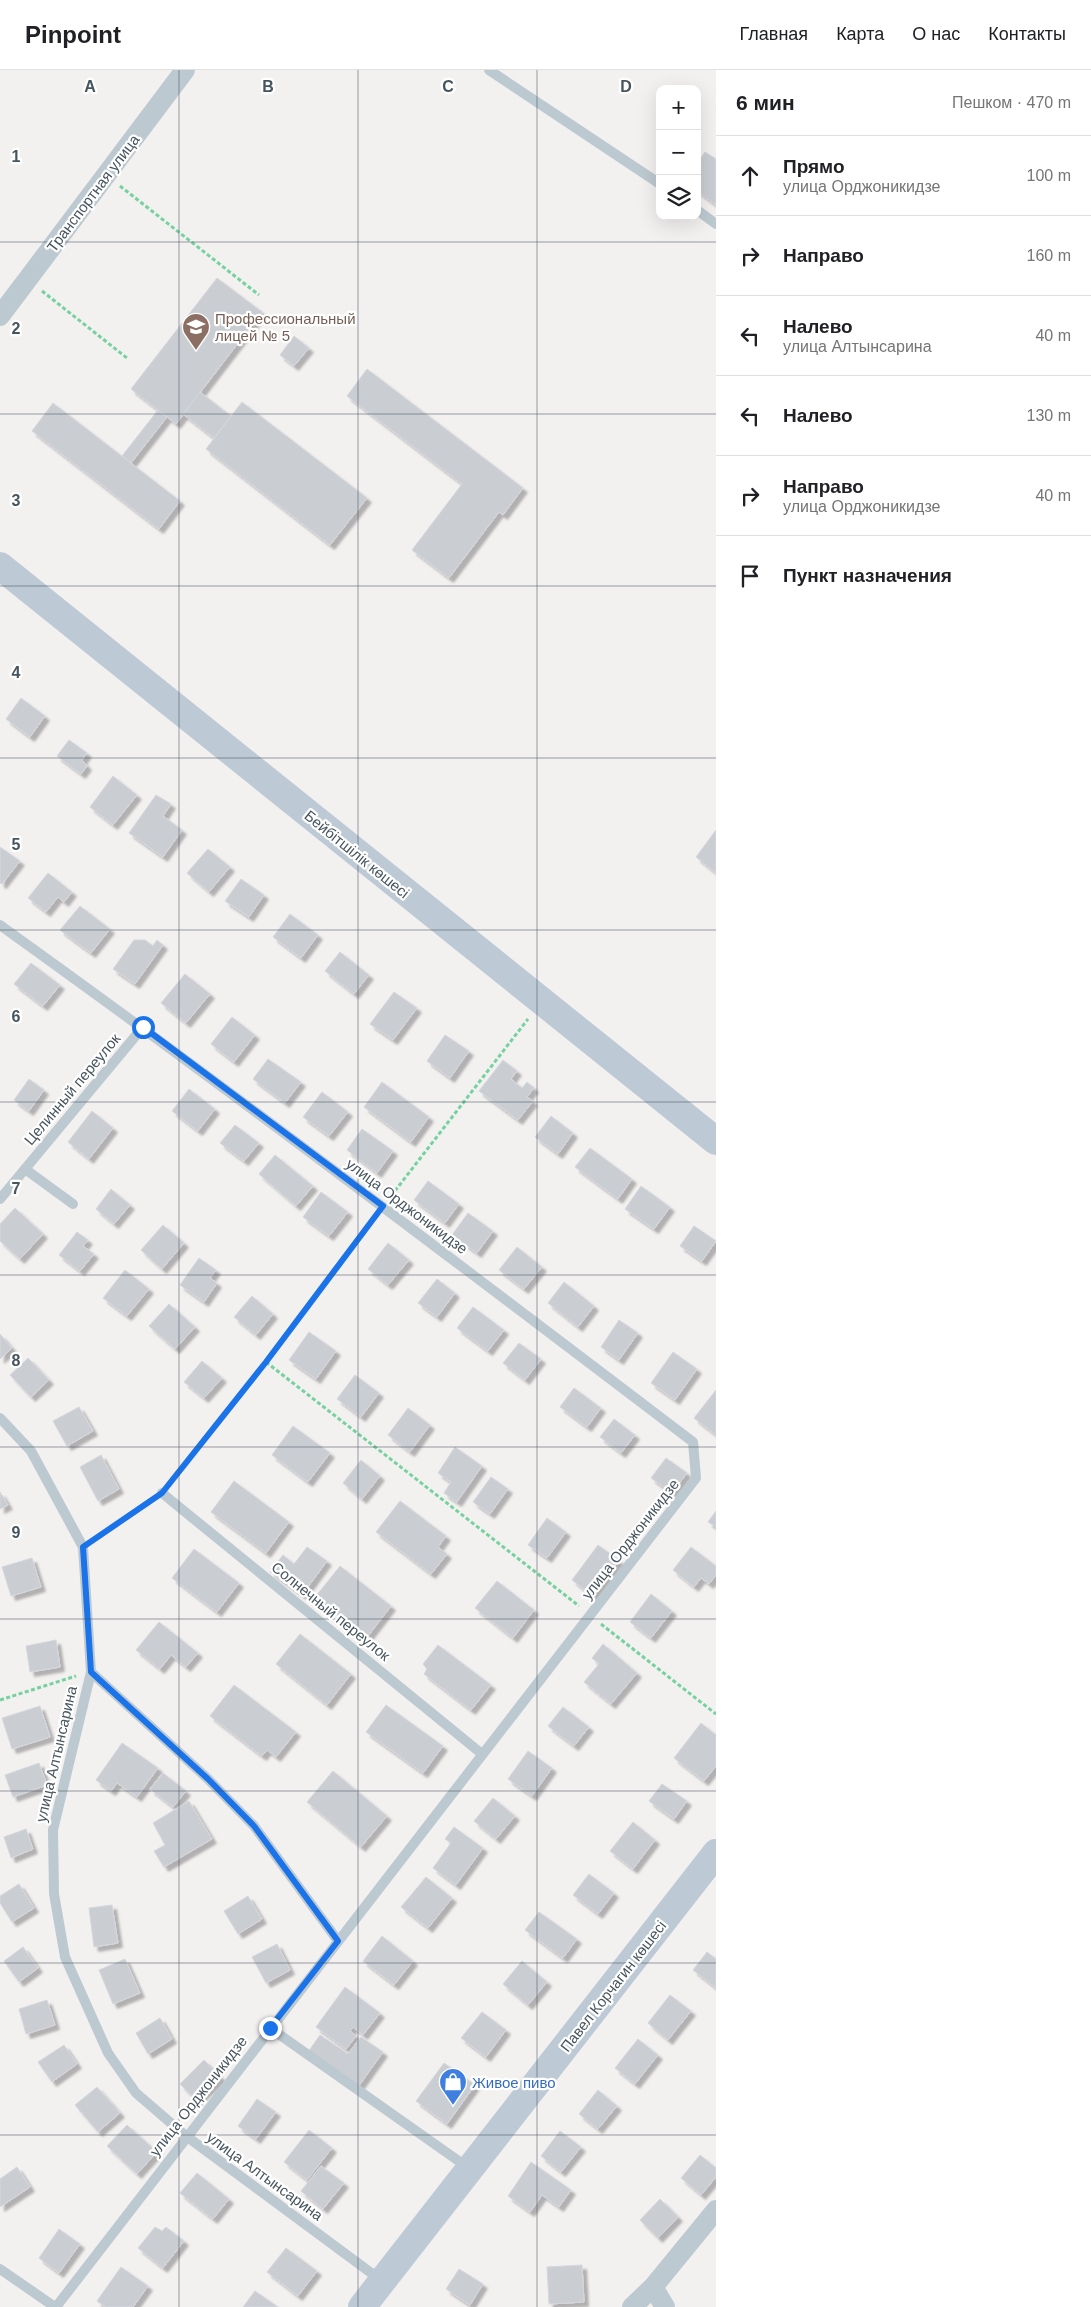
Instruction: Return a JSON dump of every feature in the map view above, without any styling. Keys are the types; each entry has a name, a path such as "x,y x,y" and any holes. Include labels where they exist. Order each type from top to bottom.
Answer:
{"street":[{"name":"Транспортная улица","path":"0,316 185,70"},
{"name":"Бейбітшілік көшесі","path":"0,566 540,1002 716,1141"},
{"name":"Павел Корчагин көшесі","path":"362,2307 716,1853"},
{"path":"632,2307 653,2287 716,2210"},
{"path":"653,2287 665,2307"}],"lane":[{"path":"489,70 656,181"},
{"path":"701,213 716,224"},
{"name":"улица Орджоникидзе","path":"0,925 143,1027 383,1206 693,1442 696,1478 55,2307"},
{"name":"Целинный переулок","path":"0,1199 143,1027"},
{"path":"25,1169 73,1204"},
{"name":"улица Алтынсарина","path":"0,1418 31,1451 83,1547 91,1672 53,1830 54,1894 64,1957 108,2052 136,2093 186,2136 382,2281"},
{"name":"Солнечный переулок","path":"162,1493 482,1754"},
{"path":"91,1672 208,1779 254,1826 338,1941"},
{"path":"270,2028 470,2169"},
{"path":"0,2269 55,2307"}],"path":[{"path":"106,175 259,295"},
{"path":"27,280 127,358"},
{"path":"83,1547 162,1493 266,1362 540,1002"},
{"path":"266,1362 716,1714"},
{"path":"0,1700 91,1672"}],"building":[{"path":"705,152 716,159 716,205 701,194 701,158"},
{"name":"Профессиональный лицей № 5","path":"217,278 262,312 176,424 131,389"},
{"path":"294,336 309,348 294,366 280,355"},
{"path":"367,369 523,488 503,515 499,512 449,578 412,550 462,484 347,396"},
{"path":"200,392 231,416 214,438 183,414"},
{"path":"242,402 367,498 330,545 206,449"},
{"path":"53,403 180,501 159,529 32,431"},
{"path":"158,410 167,417 131,463 122,456"},
{"path":"21,698 45,716 30,737 6,719"},
{"path":"69,740 87,753 82,760 87,766 81,774 57,756"},
{"path":"113,776 137,795 113,825 90,807"},
{"path":"156,795 171,804 163,816 182,830 163,857 129,833"},
{"path":"716,830 716,873 696,857"},
{"path":"0,847 20,861 2,884 0,883"},
{"path":"208,849 230,867 209,892 187,873"},
{"path":"48,873 72,892 64,902 58,897 46,912 28,898"},
{"path":"241,879 264,895 249,917 225,901"},
{"path":"80,906 110,929 91,953 60,930"},
{"path":"290,914 318,935 301,958 273,937"},
{"path":"134,940 145,940 153,946 157,940 163,945 135,984 113,969"},
{"path":"340,952 369,975 354,994 325,971"},
{"path":"31,963 60,985 43,1006 14,984"},
{"path":"185,974 210,994 186,1023 161,1003"},
{"path":"394,992 417,1008 393,1040 370,1024"},
{"path":"232,1017 255,1035 234,1062 211,1044"},
{"path":"445,1035 469,1051 450,1078 427,1061"},
{"path":"268,1059 301,1082 285,1103 253,1079"},
{"path":"503,1060 517,1071 511,1079 522,1088 527,1082 534,1088 527,1097 533,1101 518,1120 479,1091"},
{"path":"29,1079 44,1090 29,1111 14,1100"},
{"path":"382,1082 429,1117 411,1142 364,1107"},
{"path":"189,1089 215,1109 198,1131 172,1111"},
{"path":"322,1092 348,1112 329,1136 303,1117"},
{"path":"92,1111 113,1128 89,1159 68,1142"},
{"path":"551,1116 573,1133 558,1154 535,1137"},
{"path":"235,1125 259,1143 244,1161 220,1143"},
{"path":"362,1129 393,1151 377,1173 347,1150"},
{"path":"590,1148 632,1179 618,1199 575,1167"},
{"path":"275,1155 313,1186 296,1206 259,1174"},
{"path":"428,1181 459,1204 445,1223 414,1200"},
{"path":"641,1186 670,1207 654,1229 625,1209"},
{"path":"111,1189 130,1205 114,1224 96,1209"},
{"path":"321,1192 348,1212 329,1236 303,1217"},
{"path":"15,1208 43,1234 20,1259 0,1241 0,1224"},
{"path":"468,1213 493,1231 477,1253 452,1235"},
{"path":"163,1225 184,1243 162,1269 141,1250"},
{"path":"694,1226 716,1241 702,1261 680,1246"},
{"path":"77,1232 88,1240 83,1246 94,1254 80,1271 59,1255"},
{"path":"388,1243 409,1260 388,1285 368,1269"},
{"path":"517,1247 542,1267 524,1289 499,1270"},
{"path":"199,1258 216,1270 210,1278 217,1283 204,1302 180,1285"},
{"path":"125,1270 149,1289 127,1316 103,1298"},
{"path":"437,1279 455,1293 437,1317 418,1303"},
{"path":"564,1282 594,1306 578,1327 548,1303"},
{"path":"252,1296 273,1314 256,1335 234,1317"},
{"path":"169,1304 195,1327 175,1349 149,1326"},
{"path":"473,1307 504,1330 488,1351 457,1328"},
{"path":"619,1320 638,1333 619,1360 601,1347"},
{"path":"309,1332 336,1351 316,1379 289,1360"},
{"path":"0,1334 12,1348 0,1359"},
{"path":"519,1343 541,1359 525,1380 503,1363"},
{"path":"673,1352 697,1369 675,1400 651,1383"},
{"path":"28,1358 49,1380 31,1397 10,1375"},
{"path":"202,1361 222,1378 204,1398 184,1382"},
{"path":"355,1375 379,1393 361,1417 337,1399"},
{"path":"574,1388 601,1408 587,1427 560,1407"},
{"path":"716,1390 716,1435 694,1418"},
{"path":"79,1407 93,1431 67,1446 53,1421"},
{"path":"408,1408 430,1425 410,1452 388,1435"},
{"path":"614,1419 635,1435 621,1453 600,1437"},
{"path":"293,1426 330,1453 308,1482 272,1455"},
{"path":"455,1447 482,1466 457,1502 444,1493 451,1482 438,1473"},
{"path":"101,1455 119,1489 98,1501 80,1467"},
{"path":"666,1458 687,1473 672,1493 651,1478"},
{"path":"361,1460 380,1476 362,1499 343,1483"},
{"path":"491,1477 508,1489 490,1514 473,1502"},
{"path":"234,1481 289,1522 266,1553 211,1512"},
{"path":"0,1492 8,1505 0,1509"},
{"path":"400,1501 446,1536 438,1547 447,1554 431,1574 376,1532"},
{"path":"716,1511 716,1527 708,1522"},
{"path":"547,1518 566,1532 547,1558 528,1545"},
{"path":"598,1545 619,1560 593,1596 572,1580"},
{"path":"307,1547 327,1561 302,1595 270,1572 283,1555 294,1564"},
{"path":"691,1547 716,1566 716,1575 709,1584 701,1578 694,1587 673,1570"},
{"path":"194,1549 239,1583 217,1612 172,1578"},
{"path":"32,1558 41,1587 11,1596 2,1567"},
{"path":"340,1566 391,1606 368,1636 316,1596"},
{"path":"497,1581 534,1610 513,1638 475,1608"},
{"path":"651,1594 672,1611 651,1638 630,1622"},
{"path":"159,1622 198,1653 186,1667 171,1655 160,1669 136,1650"},
{"path":"300,1634 351,1674 327,1705 276,1664"},
{"path":"56,1640 60,1667 30,1672 26,1646"},
{"path":"603,1644 637,1673 611,1704 584,1682 599,1664 592,1658"},
{"path":"438,1645 491,1685 471,1710 424,1674 427,1669 423,1664"},
{"path":"234,1685 296,1732 276,1757 267,1750 262,1756 210,1716"},
{"path":"386,1705 443,1746 423,1773 366,1732"},
{"path":"40,1706 50,1737 12,1749 2,1718"},
{"path":"563,1707 589,1727 574,1746 548,1726"},
{"path":"701,1723 716,1735 716,1766 704,1781 674,1758"},
{"path":"122,1743 158,1768 137,1797 117,1783 111,1791 96,1780"},
{"path":"528,1751 552,1768 532,1796 508,1779"},
{"path":"39,1763 47,1785 13,1797 5,1775"},
{"path":"333,1771 387,1816 361,1847 307,1802"},
{"path":"163,1773 186,1791 173,1807 150,1789"},
{"path":"662,1784 687,1801 674,1819 649,1801"},
{"path":"493,1798 515,1816 496,1839 474,1821"},
{"path":"189,1801 212,1839 164,1867 154,1851 165,1845 153,1823"},
{"path":"633,1822 655,1840 633,1869 610,1851"},
{"path":"454,1827 483,1848 456,1885 433,1868 451,1843 445,1839"},
{"path":"26,1829 33,1849 11,1858 4,1837"},
{"path":"589,1874 614,1893 598,1914 573,1895"},
{"path":"426,1877 452,1898 428,1928 401,1907"},
{"path":"19,1884 34,1908 12,1922 0,1903 0,1896"},
{"path":"248,1896 262,1919 238,1934 224,1911"},
{"path":"112,1905 118,1943 94,1947 89,1908"},
{"path":"539,1912 577,1939 563,1958 525,1930"},
{"path":"382,1936 413,1961 394,1985 363,1961"},
{"path":"277,1944 290,1970 266,1983 252,1957"},
{"path":"23,1947 38,1968 19,1982 4,1961"},
{"path":"707,1952 716,1959 716,1988 693,1970"},
{"path":"125,1959 140,1993 113,2004 99,1970"},
{"path":"522,1961 547,1982 528,2005 503,1984"},
{"path":"345,1987 380,2013 363,2035 353,2027 350,2031 356,2036 346,2049 316,2027"},
{"path":"670,1995 691,2011 668,2040 648,2023"},
{"path":"47,2000 55,2025 26,2034 19,2009"},
{"path":"482,2012 506,2030 486,2057 461,2038"},
{"path":"160,2018 172,2039 148,2054 136,2033"},
{"path":"320,2035 348,2054 361,2037 383,2052 358,2087 308,2052"},
{"path":"638,2039 658,2055 635,2084 615,2068"},
{"path":"64,2045 77,2064 52,2082 38,2062"},
{"path":"204,2060 221,2077 197,2101 180,2084"},
{"path":"444,2063 475,2085 447,2124 416,2101"},
{"path":"97,2087 120,2113 98,2132 75,2105"},
{"path":"598,2090 617,2106 598,2129 579,2114"},
{"path":"257,2099 276,2112 256,2139 238,2126"},
{"path":"127,2125 157,2152 137,2174 107,2146"},
{"path":"309,2130 332,2148 307,2180 284,2162"},
{"path":"560,2131 581,2147 561,2172 541,2156"},
{"path":"700,2155 716,2168 716,2177 701,2195 681,2178"},
{"path":"531,2162 571,2190 559,2207 542,2195 530,2212 508,2196"},
{"path":"321,2166 344,2183 323,2209 301,2191"},
{"path":"17,2167 30,2187 0,2207 0,2179"},
{"path":"197,2173 229,2199 213,2219 180,2193"},
{"path":"660,2199 678,2217 658,2238 640,2220"},
{"path":"155,2227 162,2231 166,2227 184,2241 163,2268 138,2248"},
{"path":"59,2229 80,2244 59,2273 39,2258"},
{"path":"286,2248 317,2271 298,2296 267,2272"},
{"path":"582,2265 584,2302 549,2304 547,2267"},
{"path":"121,2267 148,2286 133,2307 105,2307 97,2301"},
{"path":"459,2269 483,2284 470,2305 446,2289"},
{"path":"255,2291 278,2307 243,2307"}],"place":[{"name":"Профессиональный лицей № 5","path":"196,351"},
{"name":"Живое пиво","path":"453,2106"}],"route":[{"path":"143,1027 383,1206 266,1362 162,1493 83,1547 91,1672 208,1779 254,1826 338,1941 270,2028"}]}
